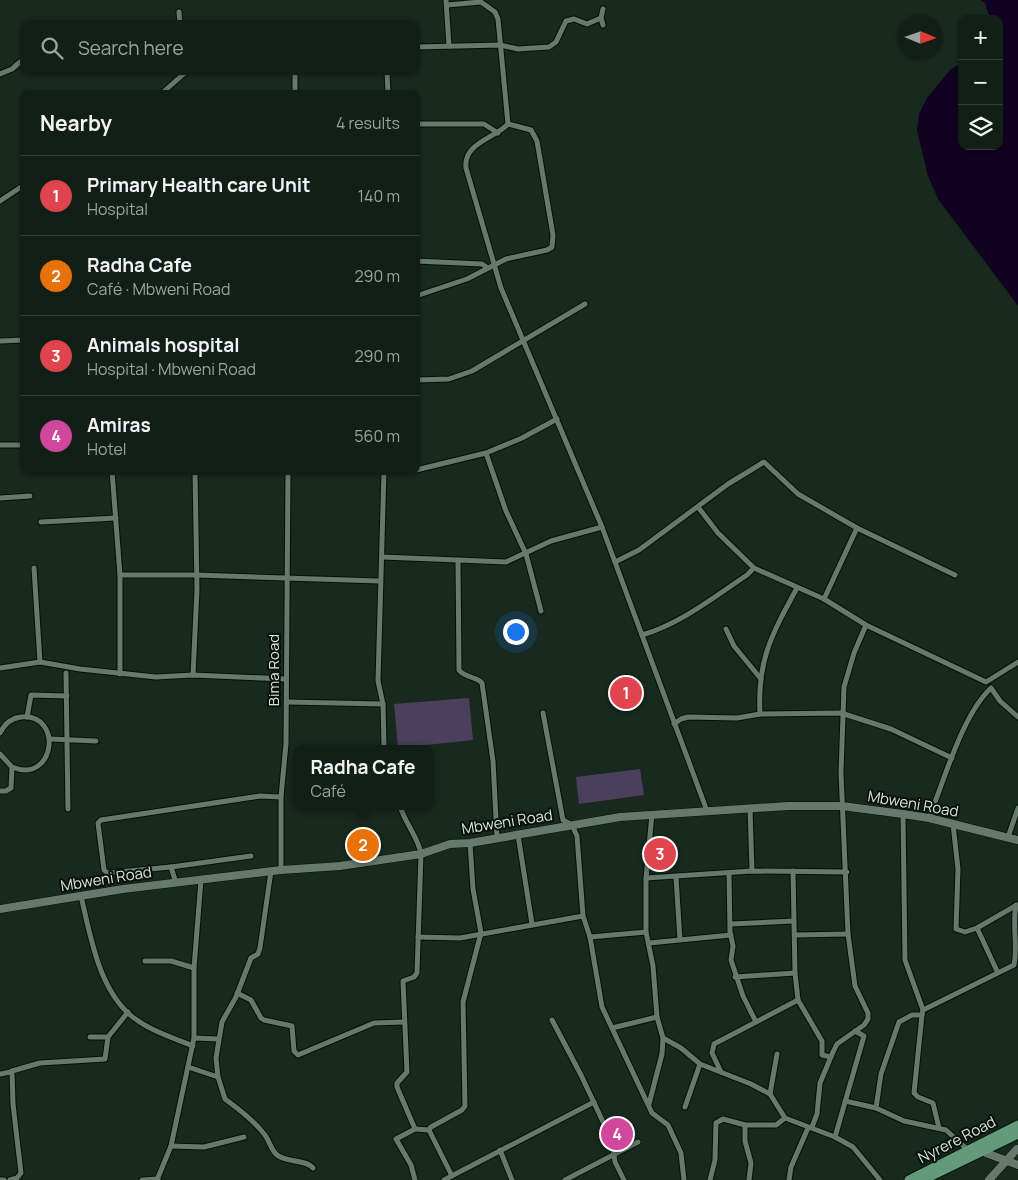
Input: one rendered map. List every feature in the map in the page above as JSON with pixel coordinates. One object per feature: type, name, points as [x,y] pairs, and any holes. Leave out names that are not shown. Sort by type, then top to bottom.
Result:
[{"type":"main road","name":"Nyrere Road","points":[[909,1180],[968,1150],[1012,1134],[1018,1125]]},
{"type":"main road","name":"Nyrere Road","points":[[924,1180],[980,1147]]},
{"type":"street","points":[[449,46],[447,2],[481,2],[488,5],[498,19],[508,124]]},
{"type":"street","points":[[603,8],[601,18],[603,25]]},
{"type":"street","points":[[179,12],[180,20]]},
{"type":"street","points":[[420,47],[500,45],[518,49],[549,47],[556,42],[566,21],[574,19],[587,24],[601,18]]},
{"type":"street","points":[[0,74],[12,69],[20,62]]},
{"type":"street","points":[[166,90],[182,75]]},
{"type":"street","points":[[294,75],[295,90]]},
{"type":"street","points":[[387,75],[388,90]]},
{"type":"street","points":[[420,124],[484,124],[498,133]]},
{"type":"street","points":[[508,124],[467,154],[466,163],[490,266],[602,526],[707,811]]},
{"type":"street","points":[[420,295],[435,292],[468,279],[506,259],[547,250],[554,242],[535,137],[531,130],[508,124]]},
{"type":"street","points":[[0,202],[20,188]]},
{"type":"street","points":[[420,261],[490,266]]},
{"type":"street","points":[[420,380],[454,377],[472,371],[523,343],[548,325],[585,304]]},
{"type":"street","points":[[0,341],[20,340]]},
{"type":"street","points":[[420,469],[486,453],[522,438],[557,419]]},
{"type":"street","points":[[0,445],[20,445]]},
{"type":"street","points":[[486,453],[506,511],[526,554],[541,611]]},
{"type":"street","points":[[615,562],[638,550],[728,484],[764,462],[798,494],[857,528],[955,575]]},
{"type":"street","points":[[112,475],[120,576],[120,674]]},
{"type":"street","points":[[194,675],[195,475]]},
{"type":"street","name":"Bima Road","points":[[281,870],[281,796],[286,744],[287,702],[288,475]]},
{"type":"street","points":[[384,475],[378,681],[383,704],[384,745]]},
{"type":"street","points":[[0,498],[30,496]]},
{"type":"street","points":[[698,507],[718,533],[754,568],[824,600],[866,625],[986,682],[1000,701],[1018,717]]},
{"type":"street","points":[[41,522],[116,518]]},
{"type":"street","points":[[382,557],[499,562],[526,554],[551,541],[602,526]]},
{"type":"street","points":[[824,600],[857,528]]},
{"type":"street","points":[[458,560],[458,670],[463,675],[479,680],[482,683],[493,761],[497,838]]},
{"type":"street","points":[[34,568],[40,662]]},
{"type":"street","points":[[642,635],[656,631],[682,617],[747,575],[754,568]]},
{"type":"street","points":[[120,576],[196,575],[380,581]]},
{"type":"street","points":[[760,714],[760,679],[771,637],[797,588]]},
{"type":"street","points":[[789,1180],[791,1167],[808,1128],[812,1126],[817,1114],[820,1082],[837,1044],[868,1019],[868,1013],[855,986],[848,934],[847,872],[842,806],[841,713],[844,687],[854,653],[866,625]]},
{"type":"street","points":[[726,629],[734,646],[760,679]]},
{"type":"street","points":[[0,668],[40,662],[120,674],[156,677],[194,675],[286,680]]},
{"type":"street","points":[[986,682],[1018,662]]},
{"type":"street","points":[[66,673],[68,809]]},
{"type":"street","points":[[929,818],[952,758],[976,705],[991,688]]},
{"type":"street","points":[[27,717],[32,695],[67,696]]},
{"type":"street","points":[[287,702],[383,704]]},
{"type":"street","points":[[542,713],[563,820],[572,825],[577,836],[583,916],[590,937],[602,1007],[652,1113],[668,1124],[681,1153],[684,1180]]},
{"type":"street","points":[[674,724],[688,717],[737,718],[760,714],[841,713],[891,729],[952,758]]},
{"type":"street","points":[[0,754],[12,767],[26,770],[39,765],[48,754],[50,739],[44,726],[27,717],[13,720],[1,730]]},
{"type":"street","points":[[50,739],[96,741]]},
{"type":"street","points":[[0,791],[6,791],[11,788],[12,767]]},
{"type":"street","points":[[251,856],[107,874],[104,870],[98,823],[101,820],[132,814],[260,796],[281,796]]},
{"type":"street","name":"Mbweni Road","points":[[0,909],[176,883],[271,871],[340,866],[421,854],[450,844],[470,844],[572,825],[652,814],[750,808],[842,806],[929,818],[1018,840]]},
{"type":"street","points":[[750,808],[752,872]]},
{"type":"street","points":[[1008,837],[1018,808]]},
{"type":"street","points":[[402,810],[410,831],[420,846],[421,854],[416,973],[414,977],[403,981],[407,1072],[397,1083],[414,1129]]},
{"type":"street","points":[[649,1104],[662,1054],[663,1038],[657,1017],[649,943],[646,932],[646,878],[652,814]]},
{"type":"street","points":[[902,814],[905,960],[923,1012],[914,1093],[918,1097],[933,1103],[939,1128]]},
{"type":"street","points":[[953,824],[958,869],[956,929],[965,932],[977,928],[1017,905]]},
{"type":"street","points":[[518,835],[532,924]]},
{"type":"street","points":[[430,1130],[431,1127],[462,1110],[465,1106],[463,1002],[481,933],[473,889],[470,844]]},
{"type":"street","points":[[171,867],[176,883]]},
{"type":"street","points":[[271,871],[260,948],[258,954],[251,958],[237,993],[222,1022],[216,1058],[218,1077],[225,1099],[242,1110],[267,1137],[272,1150],[279,1156],[308,1164],[313,1168]]},
{"type":"street","points":[[646,878],[752,872],[847,872]]},
{"type":"street","points":[[793,872],[795,973],[798,1000],[822,1041],[822,1055],[831,1058]]},
{"type":"street","points":[[729,873],[733,946],[731,960],[735,977],[756,1022]]},
{"type":"street","points":[[676,877],[680,940]]},
{"type":"street","points":[[142,1180],[158,1180],[172,1146],[193,1046],[194,968],[201,880]]},
{"type":"street","points":[[81,896],[102,975],[128,1012],[154,1029],[193,1046]]},
{"type":"street","points":[[876,1108],[881,1074],[899,1022],[923,1012],[997,972],[1012,966],[1015,962],[1017,905]]},
{"type":"street","points":[[418,937],[460,938],[583,916]]},
{"type":"street","points":[[731,924],[794,921]]},
{"type":"street","points":[[977,928],[997,972]]},
{"type":"street","points":[[590,937],[646,932]]},
{"type":"street","points":[[795,935],[848,934]]},
{"type":"street","points":[[649,943],[731,935]]},
{"type":"street","points":[[145,961],[171,961],[194,968]]},
{"type":"street","points":[[735,977],[795,973]]},
{"type":"street","points":[[237,993],[251,1000],[261,1018],[292,1026],[294,1051],[298,1055],[374,1023],[404,1022]]},
{"type":"street","points":[[721,1072],[712,1053],[714,1044],[798,1000]]},
{"type":"street","points":[[0,1074],[40,1063],[104,1059],[108,1036],[128,1012]]},
{"type":"street","points":[[612,1028],[657,1017]]},
{"type":"street","points":[[552,1020],[612,1141],[615,1162],[624,1180]]},
{"type":"street","points":[[835,1137],[864,1036],[855,1031]]},
{"type":"street","points":[[90,1037],[108,1036]]},
{"type":"street","points":[[194,1038],[218,1039]]},
{"type":"street","points":[[663,1038],[681,1048],[700,1064],[770,1094],[784,1118],[835,1137],[853,1146],[880,1180]]},
{"type":"street","points":[[770,1094],[777,1054]]},
{"type":"street","points":[[685,1107],[700,1064]]},
{"type":"street","points":[[188,1067],[218,1077]]},
{"type":"street","points":[[10,1180],[17,1178],[21,1173],[17,1150],[11,1072]]},
{"type":"street","points":[[444,1180],[500,1150],[548,1128],[594,1102]]},
{"type":"street","points":[[845,1102],[876,1108],[904,1120],[946,1130],[968,1150]]},
{"type":"street","points":[[710,1180],[715,1160],[716,1123],[723,1120],[744,1125],[776,1125],[784,1118]]},
{"type":"street","points":[[744,1125],[745,1141],[751,1163],[749,1180]]},
{"type":"street","points":[[415,1180],[410,1165],[396,1139],[414,1129],[430,1130]]},
{"type":"street","points":[[430,1130],[452,1176]]},
{"type":"street","points":[[989,1180],[1017,1150],[1012,1134]]},
{"type":"street","points":[[172,1146],[210,1146],[244,1137]]},
{"type":"street","points":[[565,1180],[638,1142]]},
{"type":"street","points":[[980,1147],[1018,1165]]},
{"type":"street","points":[[500,1150],[512,1180]]},
{"type":"shaded area","points":[[980,0],[1018,0],[1018,306],[938,199],[928,176],[917,130],[919,114],[927,98],[950,70],[958,65],[958,150],[1003,150],[1003,15],[989,15],[985,3]]},
{"type":"shaded area","points":[[469,698],[473,740],[426,745],[398,745],[394,704]]},
{"type":"shaded area","points":[[640,769],[644,795],[579,804],[576,777]]},
{"type":"place","name":"Primary Health care Unit","points":[[626,693]]},
{"type":"place","name":"Radha Cafe","points":[[363,845]]},
{"type":"place","name":"Animals hospital","points":[[660,854]]},
{"type":"place","name":"Amiras","points":[[617,1134]]}]
